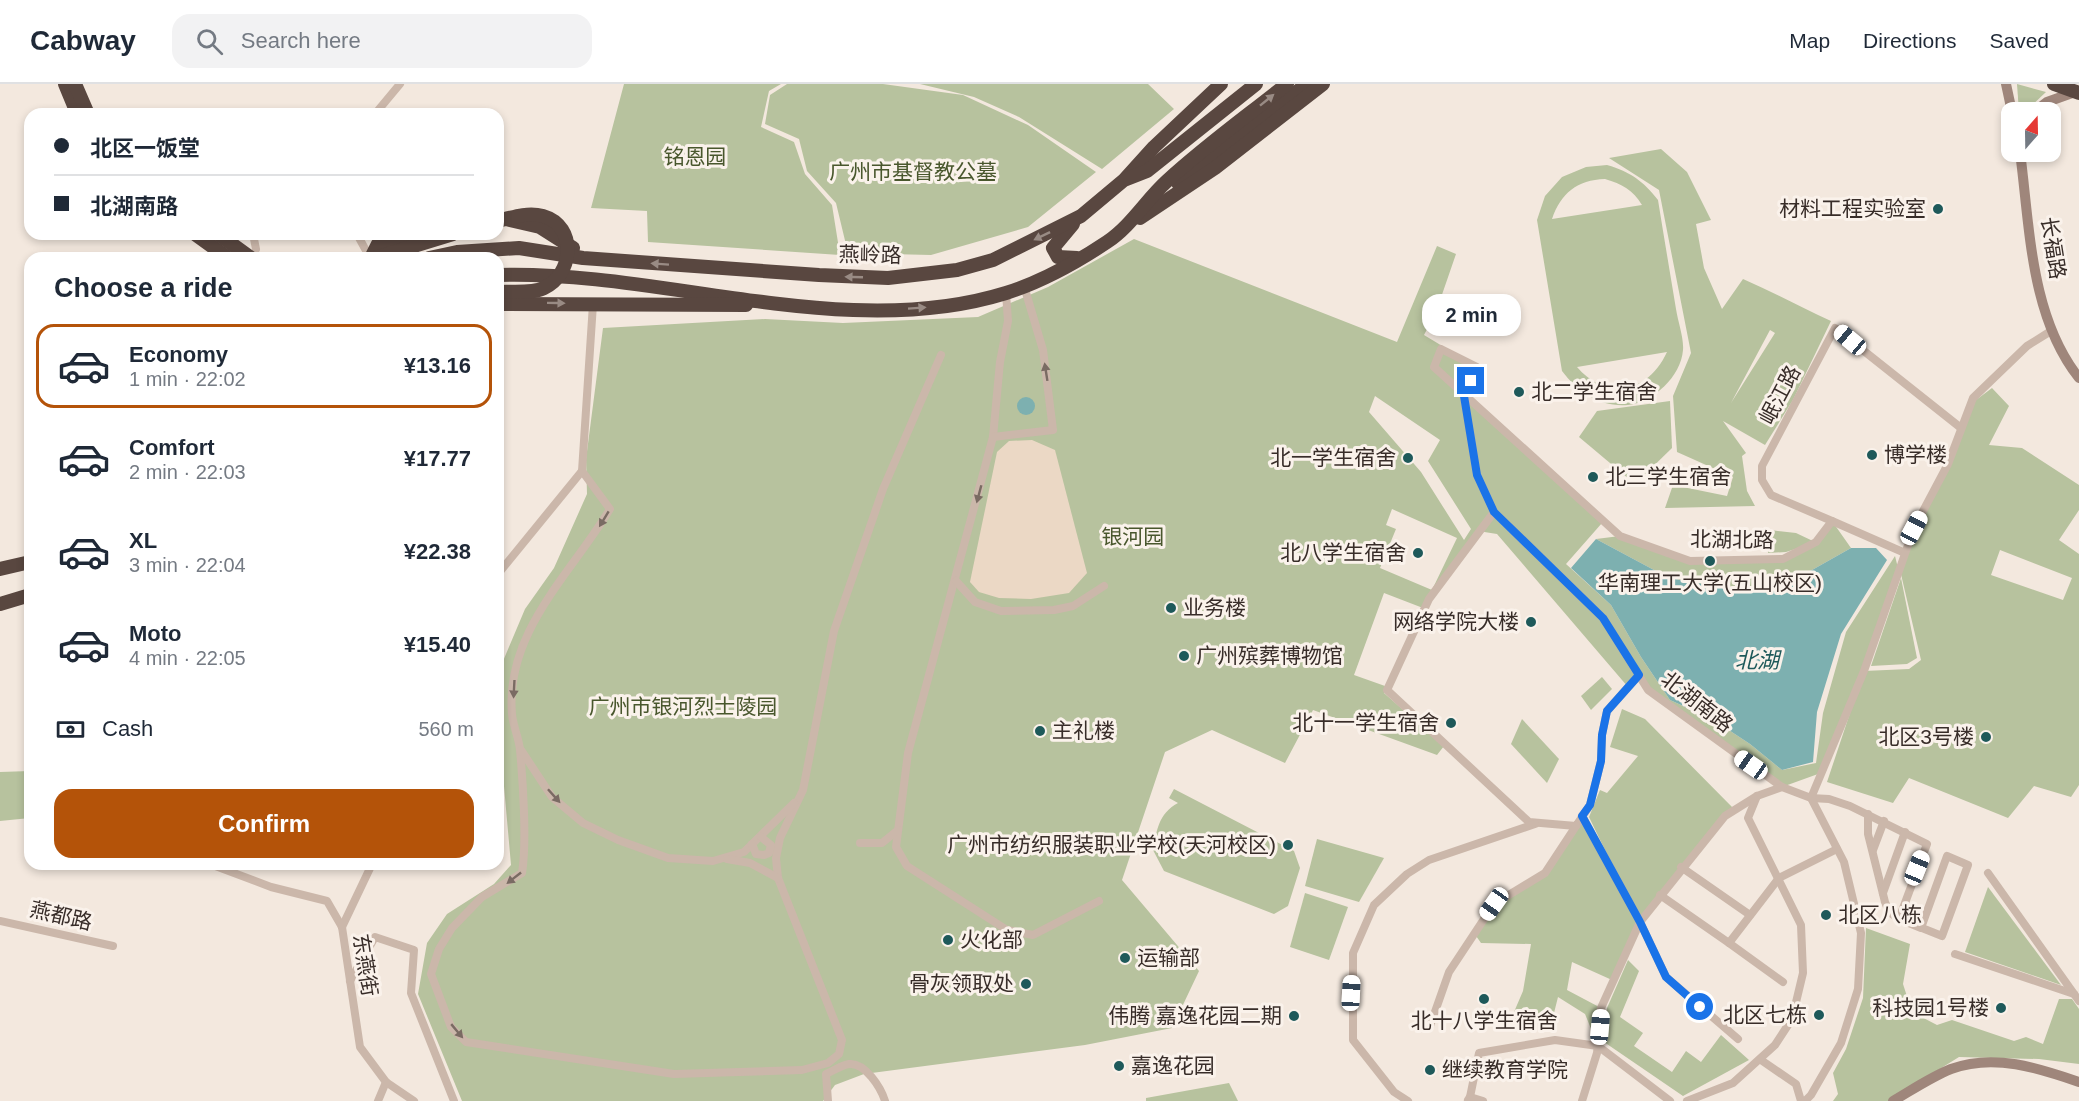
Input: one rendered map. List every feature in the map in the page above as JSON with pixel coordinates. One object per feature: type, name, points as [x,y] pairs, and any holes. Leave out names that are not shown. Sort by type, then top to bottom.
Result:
[{"type":"highway","points":[[65,84],[75,108]]},
{"type":"highway","points":[[75,84],[85,108]]},
{"type":"highway","points":[[1125,180],[1154,147],[1221,84]]},
{"type":"highway","points":[[1125,180],[1242,84]]},
{"type":"highway","name":"燕岭路","points":[[457,252],[519,248],[583,258],[819,275],[911,277],[957,270],[993,260],[1081,216],[1125,180],[1147,171],[1256,84]]},
{"type":"highway","points":[[504,304],[913,309],[969,302],[1006,293],[1080,258],[1108,241],[1290,89],[1307,84]]},
{"type":"highway","points":[[1130,223],[1215,168],[1323,84]]},
{"type":"highway","points":[[2054,84],[2077,92]]},
{"type":"highway","points":[[504,219],[525,215],[547,217],[563,232],[569,251],[562,271],[548,286],[532,291],[504,292]]},
{"type":"highway","points":[[1080,258],[1058,257],[1053,248],[1081,216]]},
{"type":"highway","points":[[504,221],[540,227],[554,234],[583,258]]},
{"type":"highway","points":[[203,240],[220,252]]},
{"type":"highway","points":[[229,240],[250,252]]},
{"type":"highway","points":[[375,252],[378,244],[390,240]]},
{"type":"highway","points":[[389,252],[432,240]]},
{"type":"highway","points":[[504,275],[633,283],[796,306]]},
{"type":"highway","points":[[0,569],[24,563]]},
{"type":"highway","points":[[0,604],[24,597]]},
{"type":"street","points":[[380,108],[400,84]]},
{"type":"street","points":[[2006,84],[2010,102]]},
{"type":"street","points":[[2047,102],[2077,92]]},
{"type":"street","name":"长福路","points":[[2021,162],[2038,278],[2051,331],[2079,378]]},
{"type":"street","points":[[993,437],[1053,430],[1043,350],[1024,286]]},
{"type":"street","points":[[1006,293],[1008,321],[1000,362],[993,437],[908,753],[896,847],[907,866],[1006,930],[1034,935],[1099,901]]},
{"type":"street","points":[[504,567],[582,471],[593,304]]},
{"type":"street","name":"岷江路","points":[[1832,521],[1771,495],[1762,480],[1762,466],[1835,328],[1961,428]]},
{"type":"street","points":[[1803,1101],[1841,1043],[1858,989],[1861,933],[1844,862],[1811,798],[1864,671],[1914,528],[1948,464],[1973,398],[2027,346],[2051,331]]},
{"type":"street","points":[[1441,349],[1478,367],[1464,396],[1434,367],[1441,349]]},
{"type":"street","points":[[768,853],[800,797],[834,631],[883,489],[941,355]]},
{"type":"street","name":"北湖南路","points":[[1464,396],[1477,475],[1494,512],[1603,618],[1648,690],[1782,787],[1811,798],[1828,799],[1868,814],[1927,844],[1899,920]]},
{"type":"street","name":"北湖北路","points":[[1464,396],[1620,536],[1690,561],[1784,559],[1816,542],[1832,521]]},
{"type":"street","points":[[582,471],[610,509],[534,620],[519,654],[514,675],[512,714],[520,748],[522,873],[514,880],[482,897],[452,928],[439,949],[430,975],[451,1027],[466,1042],[674,1074],[802,1070],[828,1063],[839,1054],[842,1040],[778,878],[775,844]]},
{"type":"street","points":[[1494,512],[1429,599],[1387,690],[1529,822],[1576,825]]},
{"type":"street","points":[[1832,521],[1905,554]]},
{"type":"street","points":[[956,581],[975,602],[1001,611],[1054,610],[1073,606],[1104,586]]},
{"type":"street","points":[[1430,1026],[1449,972],[1494,904],[1545,873],[1590,805],[1601,761],[1602,735],[1607,711],[1639,675]]},
{"type":"street","points":[[520,748],[552,796],[583,823],[618,840],[668,858],[713,861],[744,852],[800,797]]},
{"type":"street","points":[[1582,1101],[1598,1046],[1601,1008],[1640,922],[1681,867],[1725,816],[1756,796],[1782,787]]},
{"type":"street","points":[[1688,1101],[1733,1083],[1761,1060],[1792,1019],[1803,973],[1801,925],[1748,818],[1756,796]]},
{"type":"street","points":[[1868,814],[1868,834],[1883,894],[1889,912],[1899,920],[1942,936],[1968,865],[1947,856],[1921,928]]},
{"type":"street","points":[[1582,816],[1640,922],[1666,977],[1738,1039]]},
{"type":"street","points":[[1872,852],[1884,821]]},
{"type":"street","points":[[1408,1101],[1394,1092],[1353,1040],[1353,952],[1374,905],[1407,874],[1429,860],[1539,823]]},
{"type":"street","points":[[860,843],[882,843],[898,830]]},
{"type":"street","points":[[1883,894],[1905,832]]},
{"type":"street","points":[[761,837],[775,844]]},
{"type":"street","points":[[752,844],[756,854],[773,852],[776,858]]},
{"type":"street","points":[[1729,943],[1779,878],[1837,849]]},
{"type":"street","points":[[720,859],[750,863],[778,878]]},
{"type":"street","points":[[1681,867],[1750,915]]},
{"type":"street","name":"东燕街","points":[[226,870],[271,887],[327,901],[342,927],[360,1047],[386,1082],[414,1101]]},
{"type":"street","points":[[342,927],[369,870]]},
{"type":"street","points":[[1988,873],[2077,997]]},
{"type":"street","points":[[1660,895],[1783,982]]},
{"type":"street","name":"燕都路","points":[[0,921],[113,946]]},
{"type":"street","points":[[350,981],[375,937],[414,950],[411,993],[454,1101]]},
{"type":"street","points":[[1954,954],[2077,997]]},
{"type":"street","points":[[1483,1101],[1469,1099],[1479,1053],[1555,1040],[1598,1046],[1670,1101]]},
{"type":"street","points":[[1761,1060],[1796,1084],[1803,1101]]},
{"type":"street","points":[[828,1101],[826,1074],[849,1064],[859,1065],[881,1089],[885,1101]]},
{"type":"street","points":[[1893,1101],[1938,1075],[1966,1065],[2023,1065],[2079,1082]]},
{"type":"street","points":[[378,1101],[386,1082]]},
{"type":"green space","name":"铭恩园","points":[[624,84],[781,84],[769,91],[761,127],[794,142],[805,174],[832,205],[840,255],[648,242],[647,211],[591,208]]},
{"type":"green space","name":"广州市基督教公墓","points":[[787,84],[883,84],[963,95],[1028,125],[1096,172],[1028,227],[931,255],[848,253],[836,203],[807,171],[799,139],[765,124],[770,95]]},
{"type":"green space","points":[[920,84],[1148,84],[1174,109],[1102,169],[1019,117],[974,97]]},
{"type":"green space","points":[[2017,84],[2046,92],[2036,102],[2018,102]]},
{"type":"green space","points":[[1661,149],[1687,172],[1711,220],[1696,224],[1704,268],[1722,309],[1743,279],[1831,321],[1793,400],[1765,445],[1723,421],[1746,453],[1742,456],[1747,491],[1755,506],[1665,508],[1673,485],[1727,496],[1733,477],[1677,452],[1673,396],[1691,353],[1659,190],[1609,158]],"holes":[[[1770,330],[1775,333],[1731,403]]]},
{"type":"green space","points":[[1607,165],[1630,174],[1642,182],[1658,200],[1682,335],[1681,360],[1671,378],[1647,399],[1628,405],[1608,404],[1590,397],[1575,386],[1562,371],[1537,220],[1545,196],[1562,177],[1586,167]],"holes":[[[1605,179],[1626,188],[1642,205],[1552,219],[1560,202],[1571,190],[1586,182]],[[1667,352],[1649,377],[1626,388],[1601,385],[1577,367]]]},
{"type":"green space","points":[[1134,239],[1397,342],[1437,246],[1456,254],[1436,312],[1424,335],[1477,367],[1465,396],[1602,523],[1566,564],[1611,605],[1641,657],[1670,700],[1712,719],[1750,744],[1782,770],[1816,763],[1823,713],[1846,632],[1895,556],[1900,576],[1818,774],[1782,787],[1648,690],[1639,676],[1628,687],[1497,534],[1478,531],[1423,608],[1384,593],[1354,675],[1385,686],[1384,693],[1444,746],[1437,755],[1313,710],[1285,763],[1212,730],[1165,752],[1122,880],[1199,971],[1172,1028],[1085,1045],[864,1074],[835,1085],[823,1101],[462,1101],[418,994],[427,943],[447,914],[494,884],[511,865],[504,786],[504,659],[525,609],[554,568],[587,494],[586,459],[603,328],[765,319],[843,323],[978,317],[1048,287]],"holes":[[[1375,396],[1440,440],[1428,461],[1471,529],[1464,540],[1421,472],[1369,412]],[[1392,509],[1457,538],[1432,590],[1380,568],[1396,529],[1386,525]]]},
{"type":"green space","points":[[1992,388],[2009,406],[1989,445],[2022,448],[2079,485],[2079,510],[2059,540],[2079,554],[2079,785],[2071,797],[2034,786],[2008,818],[1909,778],[1893,803],[1827,782],[1864,671],[1909,669],[1921,660],[1900,570],[1972,403]],"holes":[[[2000,550],[2072,578],[2063,600],[1991,575]]]},
{"type":"green space","points":[[1670,401],[1672,448],[1635,484],[1579,437],[1597,411]]},
{"type":"green space","points":[[1832,521],[1851,548],[1789,583],[1730,589],[1669,578],[1596,539],[1620,536],[1690,561],[1783,559],[1811,544],[1786,552],[1768,553],[1770,530],[1796,533],[1815,542]]},
{"type":"green space","points":[[1901,578],[1917,658],[1907,664],[1871,666]]},
{"type":"green space","points":[[1602,677],[1612,689],[1591,710],[1581,696]]},
{"type":"green space","points":[[1622,709],[1645,719],[1733,808],[1640,922],[1612,980],[1572,962],[1567,990],[1601,1008],[1598,1046],[1585,1014],[1558,997],[1552,1021],[1508,1026],[1523,991],[1531,944],[1481,943],[1474,933],[1494,904],[1545,873],[1582,816],[1632,906],[1589,817],[1600,790],[1607,793],[1638,756],[1610,747]]},
{"type":"green space","points":[[1522,719],[1559,759],[1547,783],[1511,744]]},
{"type":"green space","points":[[24,771],[24,819],[0,821],[0,772]]},
{"type":"green space","points":[[1174,789],[1294,851],[1300,868],[1288,906],[1274,914],[1164,871],[1153,850],[1162,817],[1178,803],[1169,798]]},
{"type":"green space","points":[[1317,839],[1384,858],[1359,902],[1305,886]]},
{"type":"green space","points":[[1988,887],[2061,985],[1965,952]]},
{"type":"green space","points":[[1305,893],[1348,907],[1329,960],[1290,947]]},
{"type":"green space","points":[[1866,928],[1910,944],[1903,984],[1912,1012],[1937,1025],[1952,1020],[2014,1041],[2026,1037],[2043,1044],[2059,999],[2072,999],[2079,1009],[2079,1064],[2039,1059],[1959,1057],[1888,1101],[1833,1101],[1838,1094],[1833,1073],[1846,1049],[1863,998]]},
{"type":"green space","points":[[1628,960],[1639,971],[1620,1017],[1643,1033],[1634,1046],[1672,1072],[1686,1051],[1701,1062],[1721,1035],[1749,1060],[1683,1096],[1604,1042],[1607,1008]]},
{"type":"green space","points":[[1229,1083],[1238,1101],[1146,1101],[1146,1098]]},
{"type":"shaded area","points":[[1032,440],[1055,450],[1087,573],[1069,593],[1031,599],[999,598],[979,592],[970,582],[997,452],[1009,441]]},
{"type":"water","points":[[1026,397],[1032,400],[1035,406],[1032,412],[1026,415],[1020,412],[1017,406],[1020,400]]},
{"type":"water","name":"北湖","points":[[1596,539],[1669,578],[1730,589],[1789,583],[1851,548],[1876,548],[1887,560],[1841,634],[1817,712],[1813,762],[1782,770],[1750,744],[1712,719],[1670,700],[1641,657],[1611,605],[1571,568]]},
{"type":"place","name":"材料工程实验室","points":[[1938,209]]},
{"type":"place","name":"北二学生宿舍","points":[[1519,392]]},
{"type":"place","name":"博学楼","points":[[1872,455]]},
{"type":"place","name":"北一学生宿舍","points":[[1408,458]]},
{"type":"place","name":"北三学生宿舍","points":[[1593,477]]},
{"type":"place","name":"北八学生宿舍","points":[[1418,553]]},
{"type":"place","name":"华南理工大学(五山校区)","points":[[1710,561]]},
{"type":"place","name":"业务楼","points":[[1171,608]]},
{"type":"place","name":"网络学院大楼","points":[[1531,622]]},
{"type":"place","name":"广州殡葬博物馆","points":[[1184,656]]},
{"type":"place","name":"北十一学生宿舍","points":[[1451,723]]},
{"type":"place","name":"主礼楼","points":[[1040,731]]},
{"type":"place","name":"北区3号楼","points":[[1986,737]]},
{"type":"place","name":"广州市纺织服装职业学校(天河校区)","points":[[1288,845]]},
{"type":"place","name":"北区八栋","points":[[1826,915]]},
{"type":"place","name":"火化部","points":[[948,940]]},
{"type":"place","name":"运输部","points":[[1125,958]]},
{"type":"place","name":"骨灰领取处","points":[[1026,984]]},
{"type":"place","name":"北十八学生宿舍","points":[[1484,999]]},
{"type":"place","name":"科技园1号楼","points":[[2001,1008]]},
{"type":"place","name":"北区七栋","points":[[1819,1015]]},
{"type":"place","name":"伟腾 嘉逸花园二期","points":[[1294,1016]]},
{"type":"place","name":"嘉逸花园","points":[[1119,1066]]},
{"type":"place","name":"继续教育学院","points":[[1430,1070]]},
{"type":"route","points":[[1471,381],[1464,396],[1477,475],[1494,512],[1603,618],[1639,675],[1607,711],[1602,735],[1601,761],[1590,805],[1582,816],[1640,922],[1666,977],[1700,1007]]},
{"type":"park label","name":"银河园","points":[[1133,537]]},
{"type":"park label","name":"广州市银河烈士陵园","points":[[683,707]]}]
